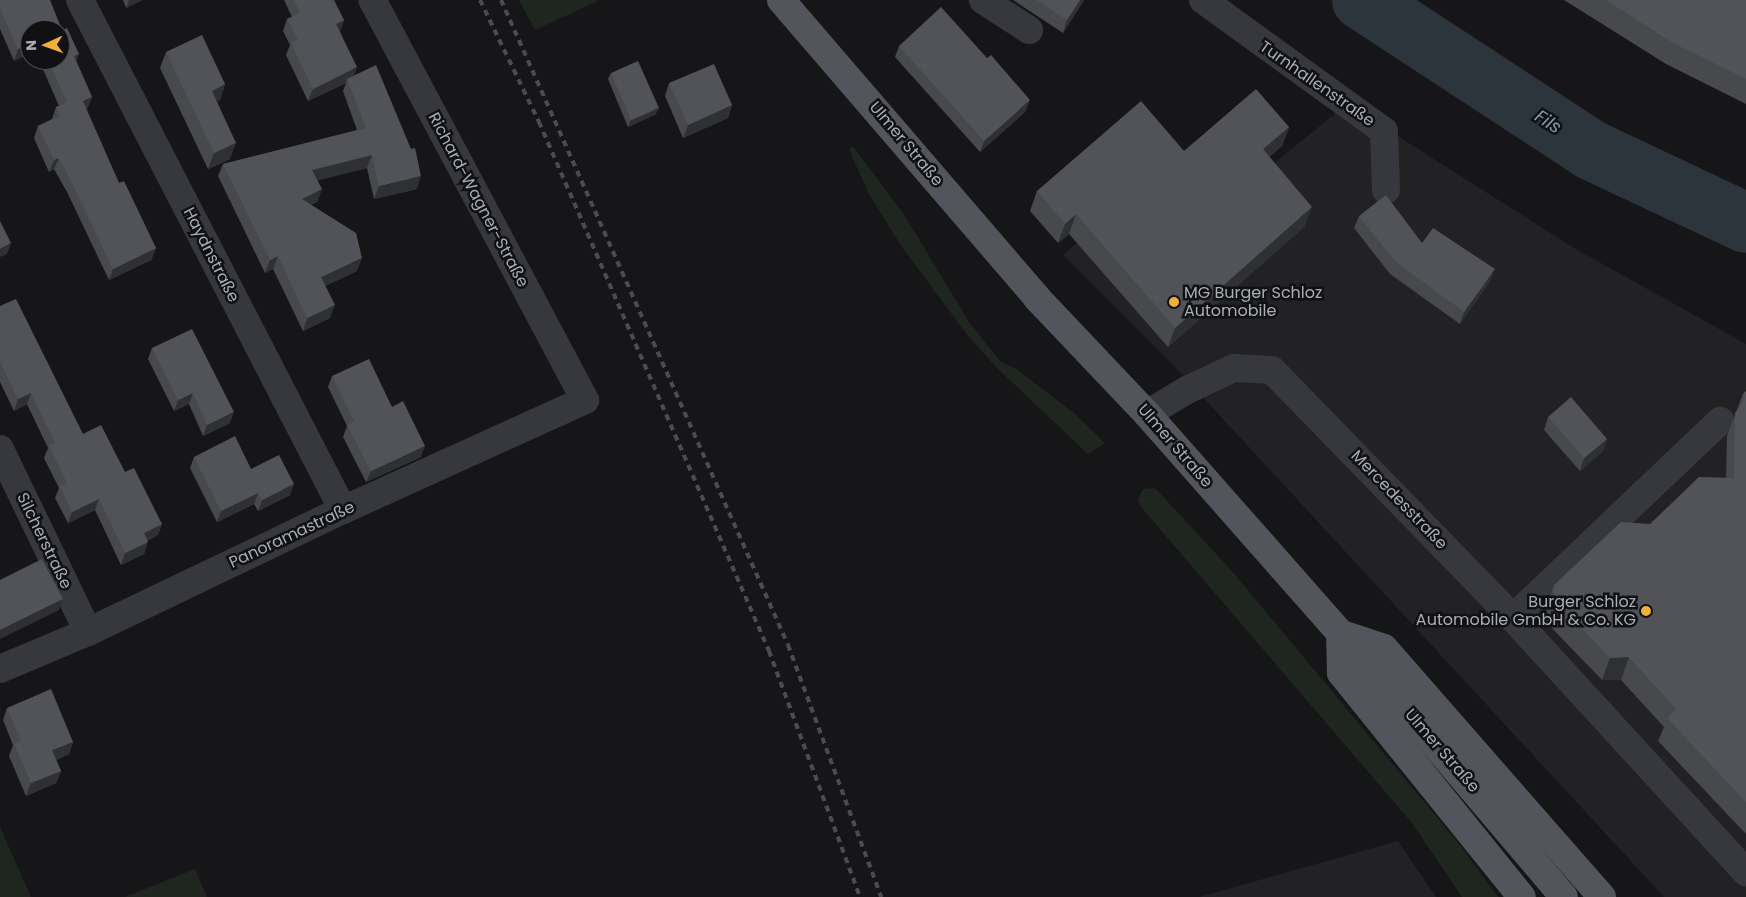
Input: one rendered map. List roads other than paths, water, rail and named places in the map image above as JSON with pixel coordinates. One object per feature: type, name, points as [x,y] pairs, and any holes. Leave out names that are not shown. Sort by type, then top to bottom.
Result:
[{"type":"main road","name":"Ulmer Straße","points":[[781,0],[1037,298],[1148,414],[1340,633],[1564,897]]},
{"type":"main road","points":[[1522,897],[1341,673],[1340,633],[1384,648],[1602,897]]},
{"type":"street","name":"Haydnstraße","points":[[80,0],[343,510]]},
{"type":"street","name":"Richard-Wagner-Straße","points":[[372,0],[585,400]]},
{"type":"street","points":[[983,0],[1029,30]]},
{"type":"street","name":"Turnhallenstraße","points":[[1203,0],[1384,131],[1386,190]]},
{"type":"street","name":"Mercedesstraße","points":[[1148,414],[1188,390],[1234,368],[1272,370],[1513,618],[1746,872]]},
{"type":"street","name":"Panoramastraße","points":[[0,669],[88,632],[343,510],[585,400]]},
{"type":"street","points":[[1513,618],[1720,421]]},
{"type":"street","name":"Silcherstraße","points":[[0,449],[88,632]]},
{"type":"waterway","name":"Fils","points":[[1362,0],[1591,150],[1746,223]]},
{"type":"railway","points":[[480,0],[539,122],[769,651],[860,897]]},
{"type":"railway","points":[[501,0],[788,645],[881,897]]},
{"type":"place","name":"MG Burger Schloz Automobile","points":[[1174,302]]},
{"type":"place","name":"Burger Schloz Automobile GmbH & Co. KG","points":[[1646,611]]}]
